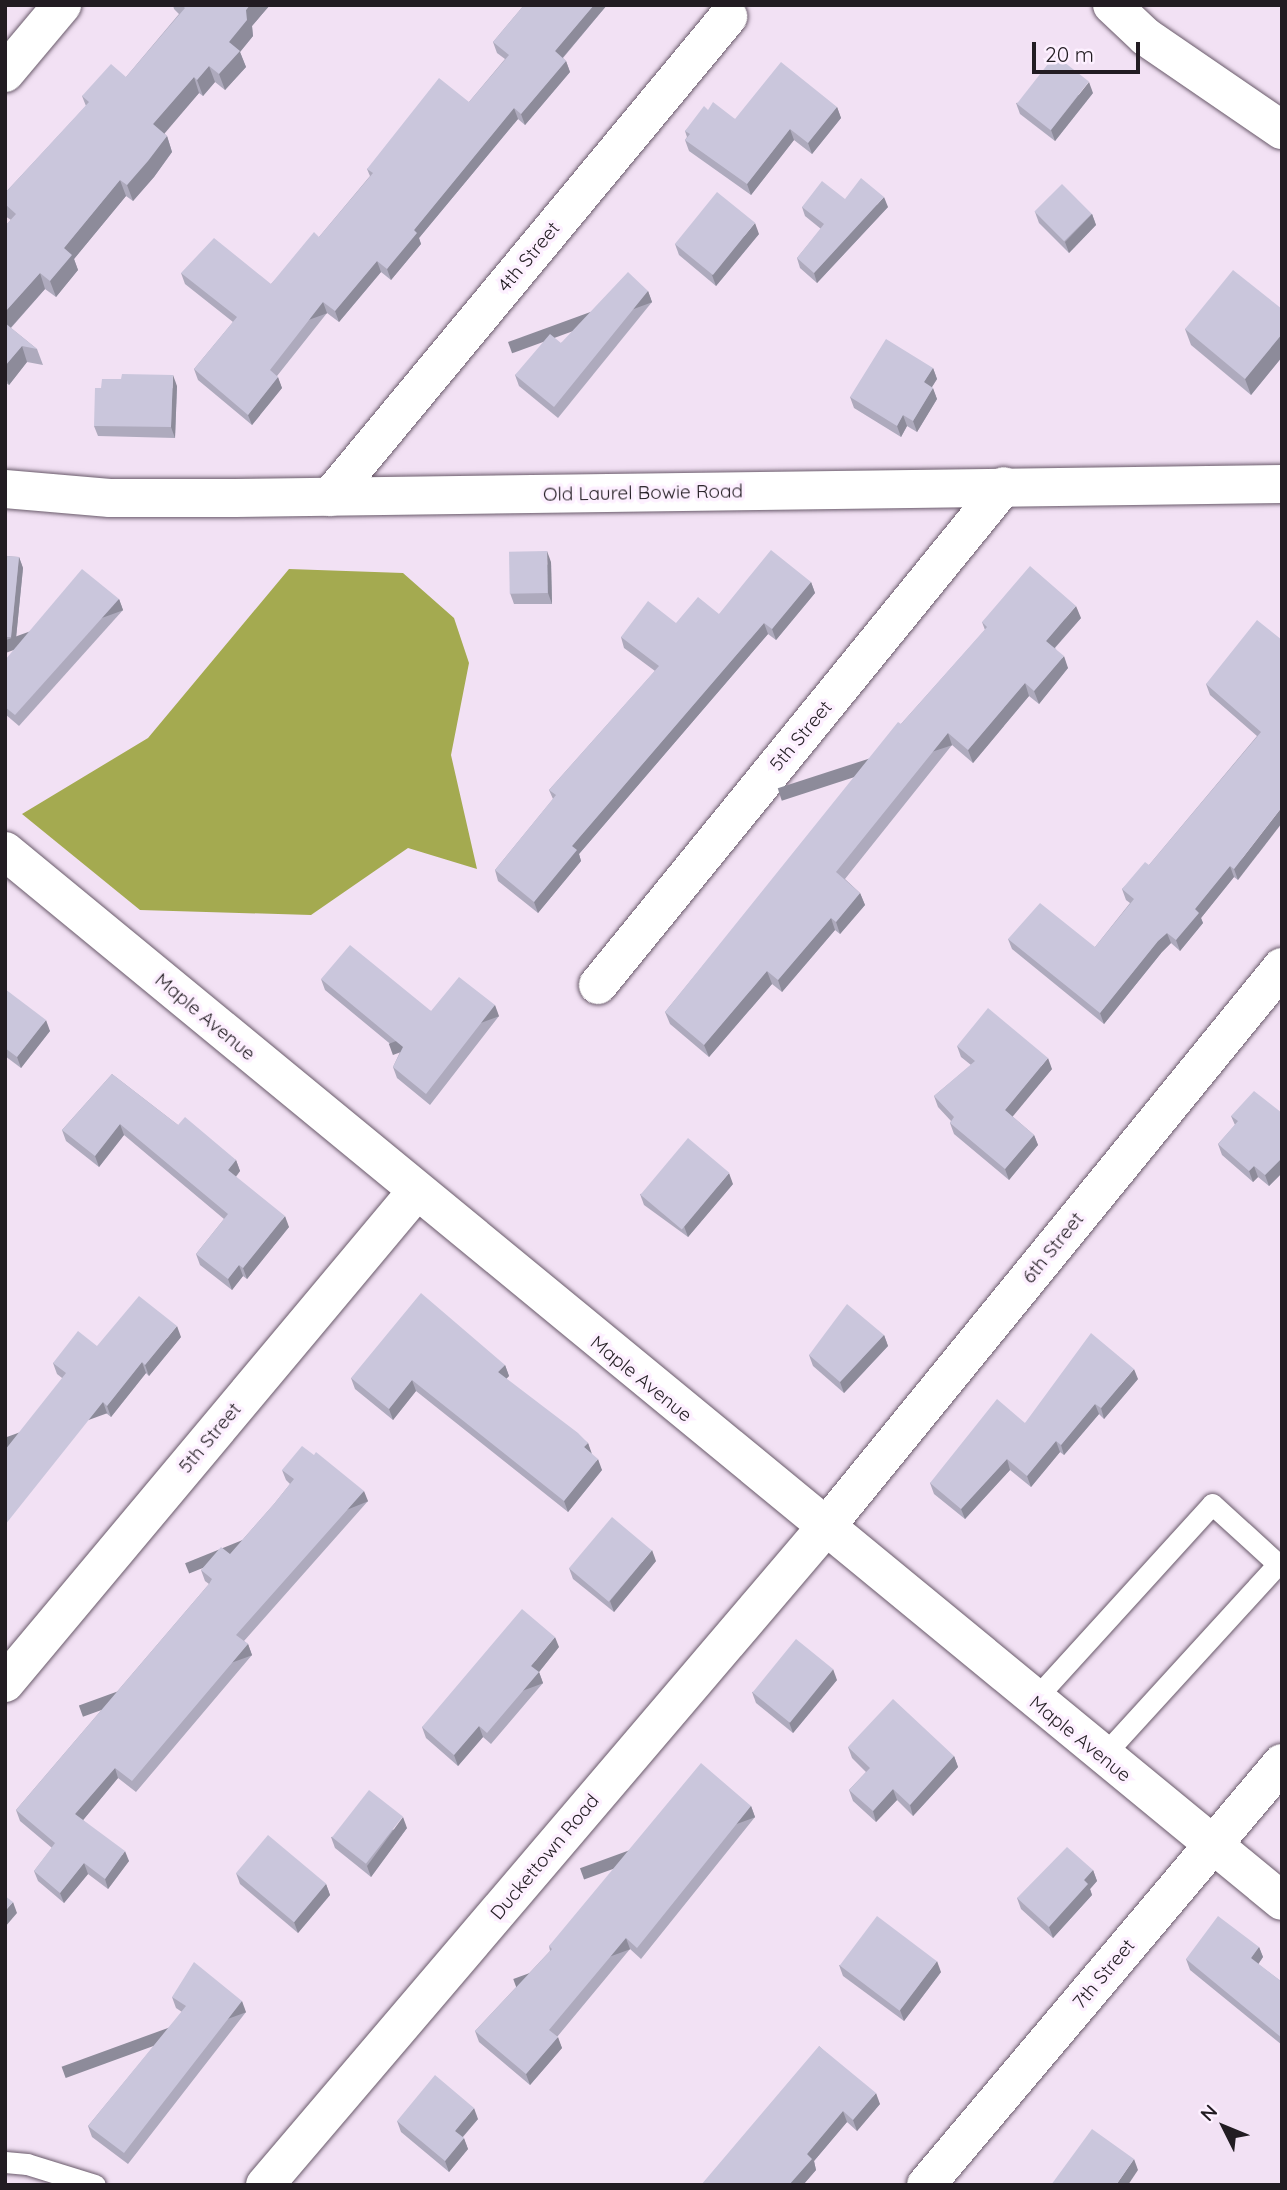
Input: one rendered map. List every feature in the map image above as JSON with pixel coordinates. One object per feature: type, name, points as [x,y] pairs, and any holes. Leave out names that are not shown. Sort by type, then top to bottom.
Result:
[{"type":"street","points":[[5,73],[62,5]]},
{"type":"street","points":[[1112,5],[1146,37],[1282,130]]},
{"type":"street","name":"4th Street","points":[[331,497],[728,17]]},
{"type":"street","name":"Old Laurel Bowie Road","points":[[5,489],[110,498],[1282,484]]},
{"type":"street","name":"5th Street","points":[[598,985],[1004,486]]},
{"type":"street","name":"Maple Avenue","points":[[5,851],[415,1193],[1033,1701],[1282,1901]]},
{"type":"street","name":"6th Street","points":[[824,1529],[1282,967]]},
{"type":"street","name":"5th Street","points":[[5,1683],[415,1193]]},
{"type":"street","name":"Duckettown Road","points":[[265,2185],[824,1529]]},
{"type":"street","name":"7th Street","points":[[926,2185],[1282,1763]]},
{"type":"lane","points":[[1033,1701],[1212,1504],[1278,1564],[1102,1757]]},
{"type":"lane","points":[[5,2162],[27,2164],[95,2185]]},
{"type":"green space","points":[[289,569],[403,573],[454,618],[469,663],[451,755],[477,869],[408,848],[311,915],[140,910],[22,814],[148,738]]},
{"type":"building","points":[[182,5],[250,5],[246,10],[247,20],[229,42],[240,51],[219,74],[209,66],[197,80],[194,77],[153,124],[167,136],[148,161],[127,185],[120,180],[64,248],[72,255],[50,281],[40,273],[5,312],[5,226],[16,214],[5,204],[5,193],[89,102],[82,96],[111,64],[126,77],[185,8]]},
{"type":"building","points":[[524,5],[594,5],[555,51],[566,61],[521,114],[514,108],[414,230],[417,233],[387,269],[377,261],[335,311],[323,302],[270,370],[278,377],[248,415],[194,369],[237,317],[181,273],[214,238],[271,284],[314,232],[319,237],[373,173],[367,169],[439,78],[469,102],[509,55],[493,42]]},
{"type":"building","points":[[1055,55],[1089,81],[1051,130],[1017,104]]},
{"type":"building","points":[[781,62],[837,107],[808,143],[790,129],[747,184],[685,140],[690,134],[685,131],[704,106],[708,110],[713,102],[735,119]]},
{"type":"building","points":[[861,178],[884,197],[814,273],[797,258],[824,224],[802,207],[822,181],[845,199]]},
{"type":"building","points":[[1062,184],[1092,214],[1064,241],[1034,212]]},
{"type":"building","points":[[717,192],[755,223],[713,275],[675,244]]},
{"type":"building","points":[[1233,270],[1282,309],[1282,334],[1245,379],[1185,329]]},
{"type":"building","points":[[628,272],[648,291],[554,407],[515,375],[550,334],[561,343]]},
{"type":"building","points":[[5,323],[37,349],[22,346],[5,366]]},
{"type":"building","points":[[886,339],[933,368],[924,382],[933,388],[913,421],[903,415],[897,426],[850,397]]},
{"type":"building","points":[[122,374],[173,375],[171,427],[94,426],[95,388],[101,388],[102,379],[121,379]]},
{"type":"building","points":[[771,550],[811,582],[772,629],[764,623],[572,846],[577,850],[534,902],[495,870],[556,795],[549,790],[659,666],[621,637],[648,601],[676,623],[698,597],[719,614]]},
{"type":"building","points":[[547,551],[548,593],[510,594],[509,552]]},
{"type":"building","points":[[5,556],[19,557],[11,637],[5,637]]},
{"type":"building","points":[[1030,566],[1076,606],[1046,641],[1064,656],[1034,691],[1025,683],[968,750],[948,733],[836,872],[860,893],[836,922],[831,918],[778,980],[767,971],[704,1045],[665,1012],[898,722],[901,724],[987,627],[982,622]]},
{"type":"building","points":[[82,569],[119,599],[15,715],[5,707],[5,660]]},
{"type":"building","points":[[1257,620],[1282,640],[1282,807],[1234,869],[1230,866],[1195,909],[1199,913],[1176,940],[1167,933],[1158,941],[1100,1013],[1008,939],[1040,903],[1095,947],[1134,899],[1122,889],[1145,862],[1149,865],[1261,732],[1206,684]]},
{"type":"building","points":[[350,945],[431,1011],[459,977],[495,1005],[426,1094],[393,1067],[403,1047],[321,979]]},
{"type":"building","points":[[5,989],[46,1020],[17,1057],[5,1048]]},
{"type":"building","points":[[988,1008],[1048,1058],[1005,1110],[1034,1135],[1005,1169],[950,1123],[954,1117],[934,1096],[975,1061],[957,1046]]},
{"type":"building","points":[[112,1074],[178,1125],[185,1117],[236,1160],[228,1170],[285,1216],[243,1268],[239,1265],[228,1279],[196,1254],[228,1214],[120,1124],[95,1156],[62,1130]]},
{"type":"building","points":[[1254,1091],[1282,1113],[1282,1158],[1265,1175],[1254,1166],[1249,1171],[1218,1144],[1238,1121],[1231,1116]]},
{"type":"building","points":[[688,1138],[729,1173],[682,1229],[640,1195]]},
{"type":"building","points":[[421,1293],[505,1365],[498,1372],[588,1443],[584,1447],[598,1459],[564,1501],[412,1380],[389,1409],[351,1378]]},
{"type":"building","points":[[139,1296],[177,1326],[145,1365],[142,1362],[107,1406],[103,1402],[5,1525],[5,1450],[66,1373],[53,1363],[78,1331],[97,1346]]},
{"type":"building","points":[[847,1304],[884,1335],[840,1382],[809,1355]]},
{"type":"building","points":[[1091,1333],[1134,1369],[1101,1408],[1095,1404],[1061,1445],[1056,1441],[1027,1476],[1007,1459],[961,1509],[930,1483],[997,1399],[1025,1423]]},
{"type":"building","points":[[302,1446],[314,1455],[316,1452],[364,1491],[236,1635],[248,1644],[132,1781],[115,1768],[75,1814],[125,1851],[105,1879],[84,1863],[60,1893],[34,1871],[55,1843],[16,1810],[209,1584],[212,1579],[201,1570],[221,1547],[230,1554],[294,1479],[282,1470]]},
{"type":"building","points":[[612,1517],[652,1550],[609,1602],[569,1568]]},
{"type":"building","points":[[522,1609],[555,1637],[531,1666],[539,1672],[487,1733],[479,1726],[454,1755],[422,1727]]},
{"type":"building","points":[[796,1639],[833,1669],[790,1723],[753,1693]]},
{"type":"building","points":[[893,1699],[954,1756],[910,1805],[893,1789],[873,1811],[849,1790],[870,1768],[848,1747]]},
{"type":"building","points":[[701,1763],[751,1806],[637,1948],[626,1938],[549,2030],[558,2037],[526,2074],[475,2031],[552,1949],[549,1946]]},
{"type":"building","points":[[369,1790],[403,1816],[366,1864],[332,1837]]},
{"type":"building","points":[[268,1835],[326,1884],[294,1922],[236,1873]]},
{"type":"building","points":[[1067,1847],[1093,1870],[1084,1880],[1088,1884],[1049,1927],[1017,1898]]},
{"type":"building","points":[[5,1896],[13,1902],[5,1911]]},
{"type":"building","points":[[877,1916],[937,1961],[900,2011],[840,1966]]},
{"type":"building","points":[[1218,1916],[1259,1947],[1251,1958],[1282,1982],[1282,2038],[1186,1959]]},
{"type":"building","points":[[194,1962],[242,2001],[124,2153],[88,2126],[186,2006],[172,1997]]},
{"type":"building","points":[[819,2046],[876,2093],[853,2120],[843,2111],[807,2154],[812,2159],[789,2185],[701,2185]]},
{"type":"building","points":[[435,2075],[474,2108],[455,2131],[464,2138],[445,2161],[397,2121]]},
{"type":"building","points":[[1092,2129],[1134,2159],[1116,2185],[1051,2185]]}]
